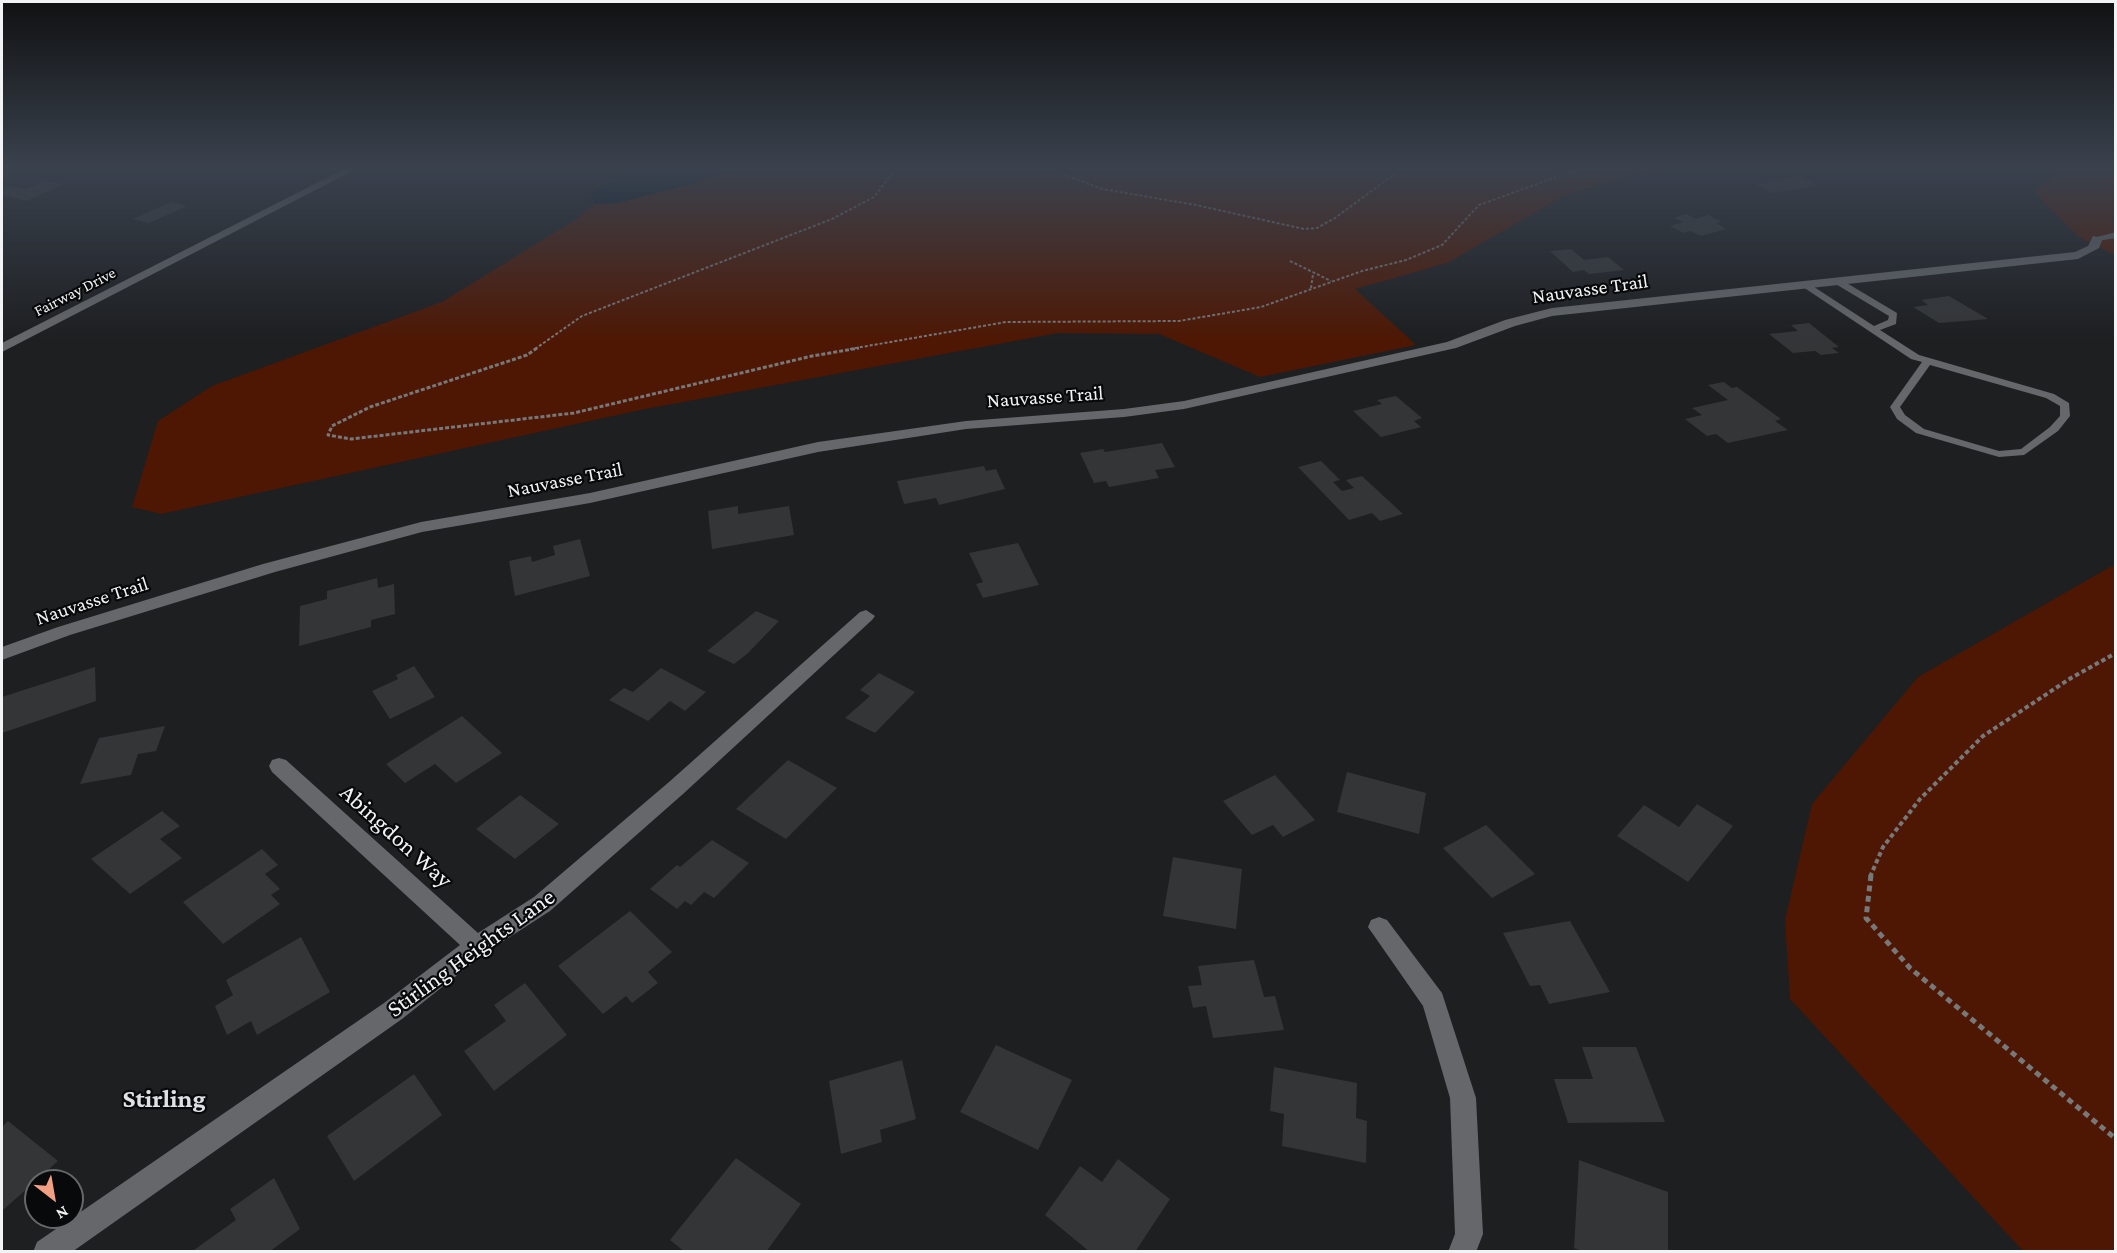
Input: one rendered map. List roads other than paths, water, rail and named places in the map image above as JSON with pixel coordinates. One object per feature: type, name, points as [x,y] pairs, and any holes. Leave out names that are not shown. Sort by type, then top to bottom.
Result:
[{"type":"street","name":"Fairway Drive","points":[[2,348],[241,225]]},
{"type":"street","name":"Nauvasse Trail","points":[[2,654],[64,631],[258,571],[421,527],[590,498],[818,447],[966,424],[1124,413],[1184,405],[1451,345],[1510,323],[1552,312],[2078,255],[2093,248],[2097,238]]},
{"type":"street","name":"Stirling Heights Lane","points":[[46,1251],[393,1011],[477,946],[542,904],[676,788],[866,616]]},
{"type":"street","name":"Abingdon Way","points":[[279,766],[477,946]]},
{"type":"street","points":[[1379,927],[1434,1001],[1463,1098],[1469,1234],[1461,1251]]},
{"type":"lane","points":[[2097,238],[2115,235]]},
{"type":"lane","points":[[1837,281],[1894,315],[1893,322],[1874,329]]},
{"type":"lane","points":[[1805,285],[1915,357],[2050,396],[2065,405],[2065,416],[2054,429],[2024,452],[1999,454],[1920,431],[1901,417],[1895,407],[1927,362]]},
{"type":"district","name":"Stirling","points":[[164,1099]]}]
